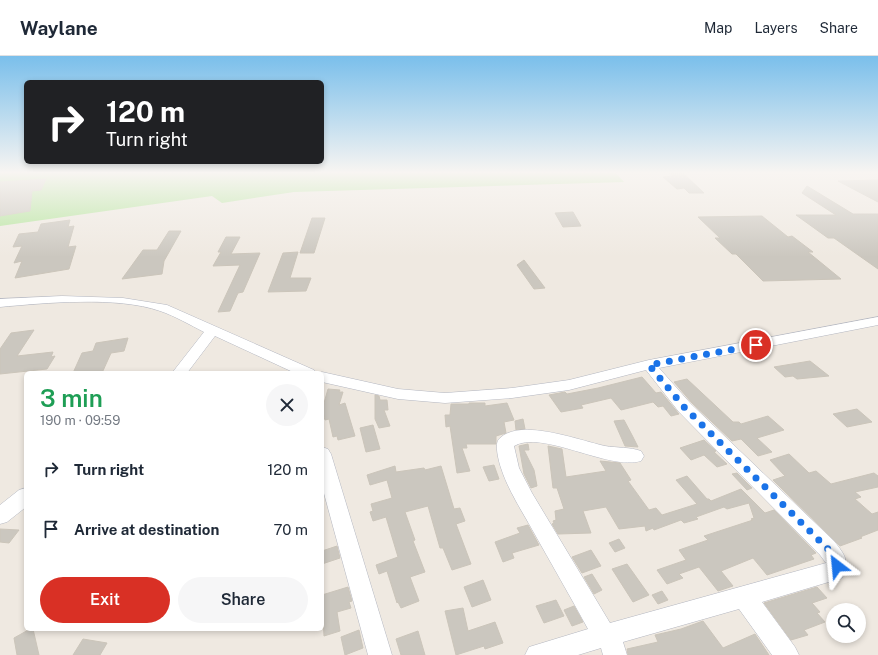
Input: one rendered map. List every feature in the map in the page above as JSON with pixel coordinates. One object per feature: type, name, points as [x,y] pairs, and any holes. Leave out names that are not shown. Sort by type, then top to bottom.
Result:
[{"type":"street","points":[[0,303],[86,300],[130,302],[163,308],[300,371]]},
{"type":"street","points":[[324,377],[398,394],[445,398],[512,393],[569,385],[649,365],[878,321]]},
{"type":"street","points":[[181,371],[212,331]]},
{"type":"street","points":[[537,655],[609,642],[744,597],[835,570],[837,566],[837,560],[827,548],[685,408],[649,365]]},
{"type":"street","points":[[609,642],[525,499],[510,468],[505,443],[509,439],[529,436],[557,440],[605,452],[635,456]]},
{"type":"street","points":[[324,461],[380,655]]},
{"type":"street","points":[[0,516],[24,498]]},
{"type":"street","points":[[744,597],[787,655]]},
{"type":"green space","points":[[0,201],[177,201],[0,226]]},
{"type":"green space","points":[[219,201],[235,201],[222,203]]},
{"type":"building","points":[[0,201],[31,201],[30,211],[0,216]]},
{"type":"building","points":[[814,201],[832,201],[853,214],[878,214],[878,269],[834,238],[828,238],[796,215],[836,215]]},
{"type":"building","points":[[573,212],[581,226],[563,227],[555,213]]},
{"type":"building","points":[[762,216],[788,237],[792,236],[813,252],[808,252],[841,279],[763,281],[736,254],[732,254],[715,238],[720,238],[698,217]]},
{"type":"building","points":[[312,218],[325,218],[314,253],[300,253]]},
{"type":"building","points":[[70,220],[68,227],[74,226],[68,247],[76,246],[69,269],[15,278],[22,261],[14,263],[22,246],[13,247],[19,234],[38,232],[41,224]]},
{"type":"building","points":[[169,231],[181,231],[164,261],[162,274],[122,279],[143,250],[157,250]]},
{"type":"building","points":[[226,237],[240,237],[231,254],[260,253],[243,292],[238,293],[230,311],[218,312],[240,265],[213,266],[221,252],[218,252]]},
{"type":"building","points":[[298,252],[290,278],[311,278],[306,291],[268,292],[283,253]]},
{"type":"building","points":[[524,260],[545,288],[534,289],[517,265]]},
{"type":"building","points":[[34,330],[17,356],[53,352],[51,357],[55,356],[47,369],[0,374],[0,349],[11,333]]},
{"type":"building","points":[[128,338],[124,351],[111,353],[103,371],[74,371],[82,353],[93,351],[96,343]]},
{"type":"building","points":[[810,361],[829,376],[797,379],[793,376],[785,377],[774,367]]},
{"type":"building","points":[[642,377],[656,393],[661,392],[679,414],[671,416],[663,406],[658,407],[653,402],[621,410],[611,398],[581,405],[583,408],[561,412],[549,395],[565,392],[567,394],[598,388]]},
{"type":"building","points":[[687,379],[733,422],[739,422],[741,424],[768,416],[784,430],[757,438],[772,452],[758,456],[741,439],[732,441],[692,403],[674,382]]},
{"type":"building","points":[[328,389],[340,390],[339,392],[343,392],[339,405],[345,403],[355,436],[338,440],[337,436],[333,437],[329,419],[325,420],[324,417],[324,403]]},
{"type":"building","points":[[375,395],[379,396],[380,400],[387,400],[388,410],[384,410],[390,426],[379,428],[375,419]]},
{"type":"building","points":[[485,403],[485,406],[507,403],[514,420],[504,422],[506,433],[496,436],[496,444],[466,444],[467,448],[462,448],[470,471],[457,473],[450,426],[446,427],[445,415],[450,415],[451,404]]},
{"type":"building","points":[[857,409],[872,422],[847,427],[833,414]]},
{"type":"building","points":[[523,419],[525,429],[516,430],[515,421]]},
{"type":"building","points":[[624,420],[638,447],[625,446],[614,421]]},
{"type":"building","points":[[373,425],[380,449],[366,452],[360,428]]},
{"type":"building","points":[[704,440],[727,464],[717,467],[704,455],[691,460],[680,448]]},
{"type":"building","points":[[528,444],[529,450],[524,450],[534,470],[537,486],[531,488],[524,474],[519,446]]},
{"type":"building","points":[[548,446],[562,449],[566,477],[606,471],[600,461],[620,463],[631,480],[628,481],[649,510],[656,508],[662,515],[697,504],[676,480],[687,476],[707,499],[711,501],[741,489],[765,513],[774,510],[816,553],[811,555],[814,559],[767,575],[753,558],[721,571],[733,586],[718,591],[699,567],[679,574],[683,578],[667,584],[657,570],[686,560],[679,550],[708,540],[704,536],[753,520],[751,519],[754,518],[749,503],[727,509],[724,507],[696,517],[698,519],[684,523],[681,520],[654,530],[653,528],[646,531],[645,526],[619,529],[606,507],[583,511],[591,533],[558,534],[552,524],[554,523],[553,521],[556,520],[555,511],[564,509],[557,488],[553,488]]},
{"type":"building","points":[[789,454],[809,473],[816,471],[831,484],[874,473],[878,476],[878,487],[855,492],[861,497],[855,499],[872,514],[878,512],[878,530],[840,546],[773,480],[785,476],[770,460]]},
{"type":"building","points":[[494,465],[499,479],[489,481],[483,467]]},
{"type":"building","points":[[395,466],[396,472],[424,468],[425,470],[441,466],[454,509],[460,508],[465,521],[456,524],[471,564],[452,570],[443,548],[440,548],[428,506],[405,512],[415,540],[413,541],[425,572],[410,577],[419,601],[401,608],[398,602],[397,603],[387,571],[379,574],[376,565],[398,557],[386,517],[373,521],[370,512],[373,511],[371,504],[392,498],[387,480],[370,485],[367,475]]},
{"type":"building","points":[[737,473],[752,488],[747,490],[732,474]]},
{"type":"building","points":[[528,525],[539,545],[512,553],[514,558],[503,562],[495,542],[520,533],[517,528]]},
{"type":"building","points":[[0,529],[19,530],[9,543],[0,542]]},
{"type":"building","points":[[619,539],[625,548],[615,552],[609,543]]},
{"type":"building","points":[[337,546],[340,558],[324,563],[324,550]]},
{"type":"building","points":[[591,550],[601,566],[582,573],[572,557]]},
{"type":"building","points":[[627,564],[649,595],[633,602],[612,569]]},
{"type":"building","points":[[592,574],[602,590],[594,594],[584,577]]},
{"type":"building","points":[[483,580],[491,600],[472,607],[464,587]]},
{"type":"building","points":[[348,587],[352,601],[349,602],[351,608],[337,612],[340,631],[324,636],[324,631],[324,594]]},
{"type":"building","points":[[817,587],[827,598],[812,603],[820,612],[817,613],[825,622],[804,630],[808,635],[791,640],[764,603]]},
{"type":"building","points":[[662,591],[668,600],[658,604],[652,595]]},
{"type":"building","points":[[556,600],[564,616],[544,623],[536,606]]},
{"type":"building","points":[[574,606],[583,622],[572,626],[564,610]]},
{"type":"building","points":[[463,608],[468,631],[495,622],[503,643],[485,649],[484,646],[456,655],[445,611]]},
{"type":"building","points":[[703,621],[723,648],[755,634],[769,655],[628,655],[627,649],[658,642],[655,635],[681,629]]},
{"type":"building","points":[[359,630],[363,648],[345,655],[341,637]]},
{"type":"building","points":[[26,631],[33,631],[39,655],[17,655],[14,638]]},
{"type":"building","points":[[418,631],[425,655],[401,655],[396,639]]},
{"type":"building","points":[[83,639],[107,643],[100,655],[73,655]]},
{"type":"route","points":[[756,345],[649,365],[685,408],[827,548],[837,560],[837,566]]}]
